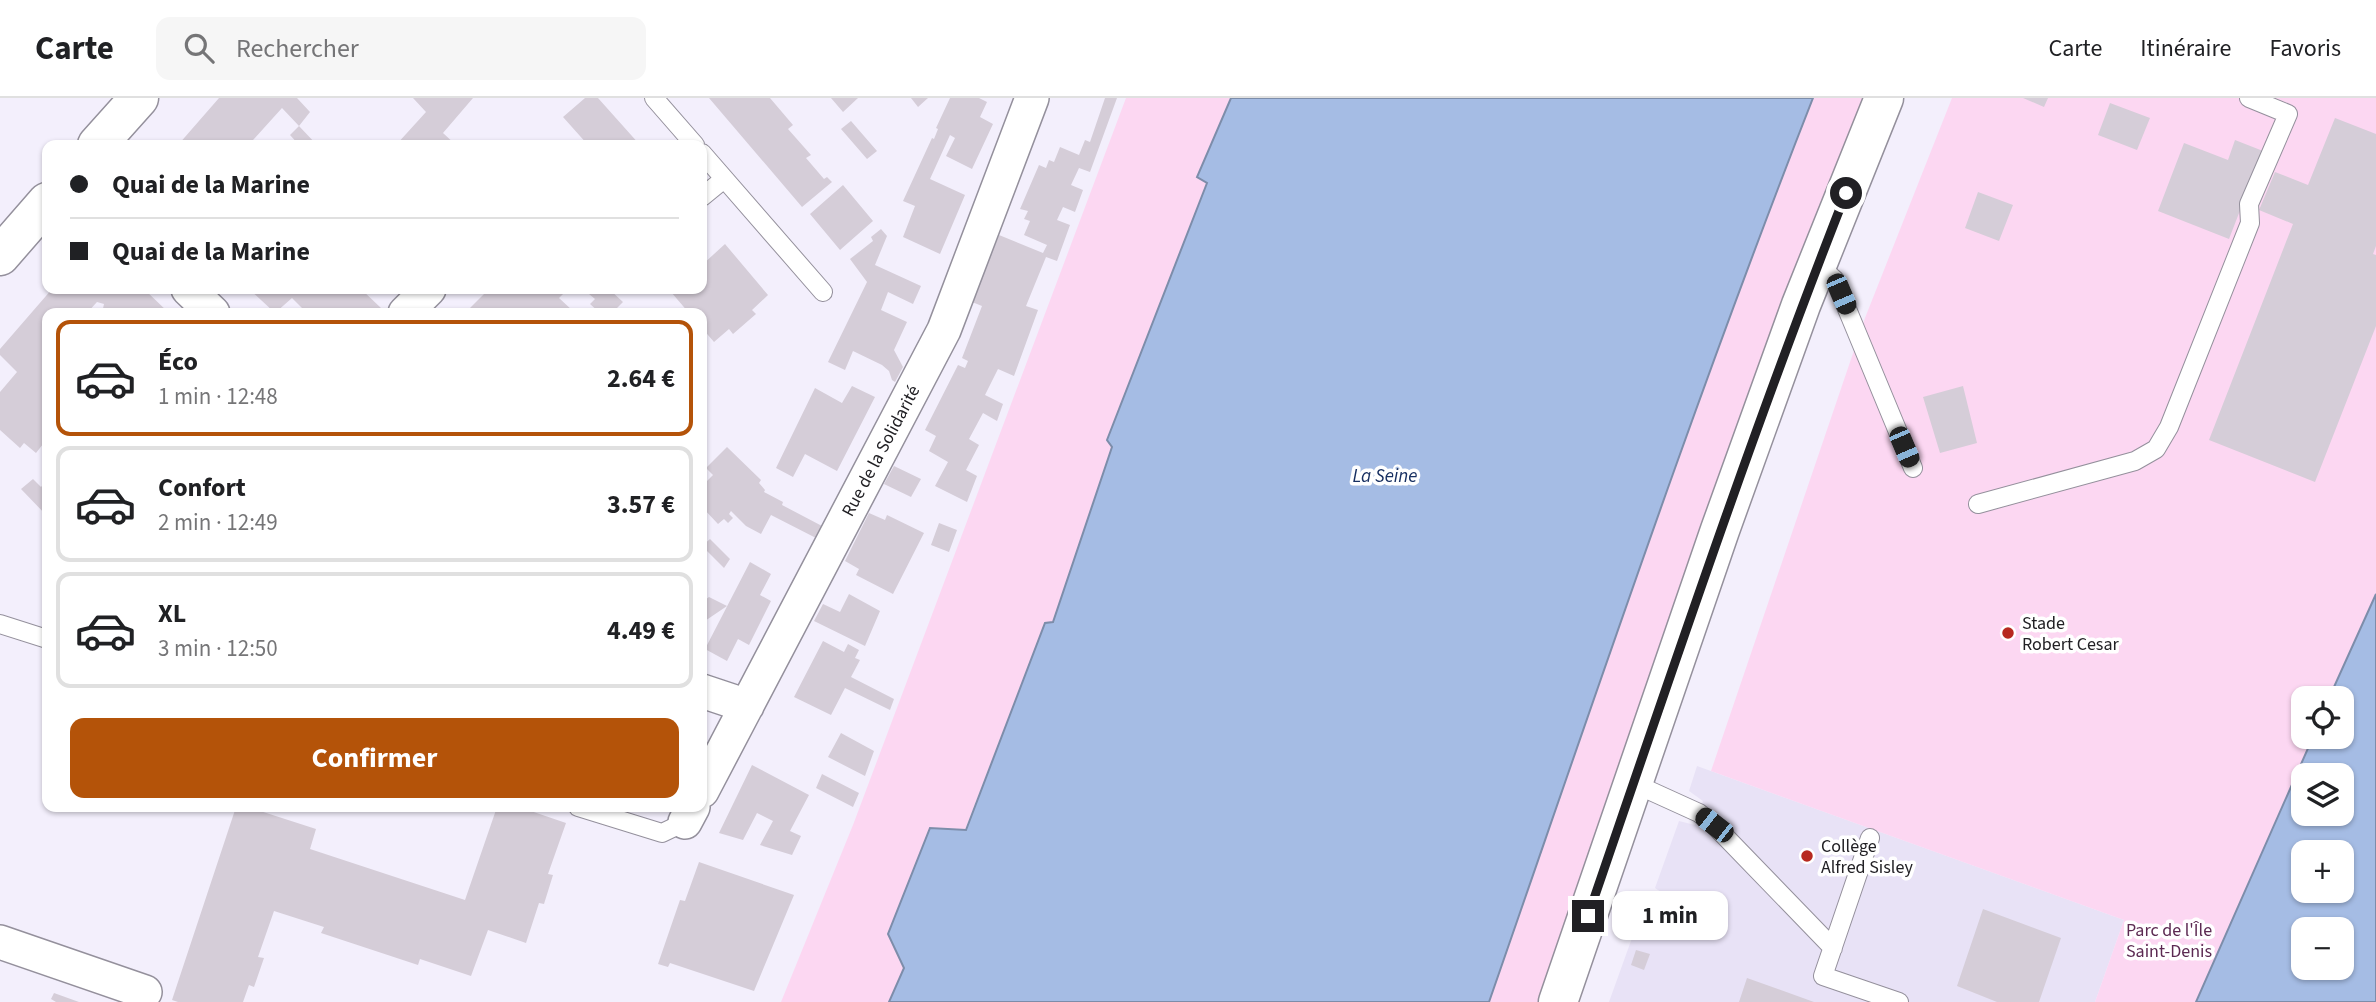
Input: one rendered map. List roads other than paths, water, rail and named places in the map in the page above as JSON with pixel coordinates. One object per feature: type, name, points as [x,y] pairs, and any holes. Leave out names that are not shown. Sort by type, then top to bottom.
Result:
[{"type":"street","points":[[101,140],[139,98]]},
{"type":"street","name":"Rue de la Solidarité","points":[[707,782],[944,330],[1032,98]]},
{"type":"street","points":[[1558,1002],[1720,530],[1818,265],[1884,98]]},
{"type":"street","points":[[0,256],[42,208]]},
{"type":"street","points":[[193,294],[208,308]]},
{"type":"street","points":[[410,308],[424,294]]},
{"type":"street","points":[[707,693],[747,706]]},
{"type":"street","points":[[0,942],[145,992]]},
{"type":"lane","points":[[654,98],[691,140]]},
{"type":"lane","points":[[1978,505],[2135,461],[2156,449],[2169,428],[2250,223],[2249,204],[2288,114],[2249,98]]},
{"type":"lane","points":[[707,159],[823,292]]},
{"type":"lane","points":[[707,193],[724,178]]},
{"type":"lane","points":[[1818,265],[1835,279],[1913,468]]},
{"type":"lane","points":[[0,624],[42,637]]},
{"type":"lane","points":[[1633,783],[1699,813],[1714,825],[1833,948]]},
{"type":"lane","points":[[594,812],[662,833],[689,815]]},
{"type":"lane","points":[[1870,838],[1823,976],[1899,1002]]},
{"type":"water","name":"La Seine","points":[[1231,98],[1813,98],[1687,435],[1489,1002],[889,1002],[904,968],[888,934],[930,828],[966,830],[1045,623],[1053,622],[1112,447],[1107,440],[1207,183],[1197,177]]},
{"type":"water","points":[[2376,594],[2376,1002],[2196,1002],[2291,787],[2291,826],[2354,826],[2354,763],[2302,763],[2308,749],[2354,749],[2354,686],[2334,686]]},
{"type":"place","name":"Stade Robert Cesar","points":[[2008,633]]},
{"type":"place","name":"Collège Alfred Sisley","points":[[1807,856]]},
{"type":"park label","name":"Parc de l'Île Saint-Denis","points":[[2169,940]]}]
